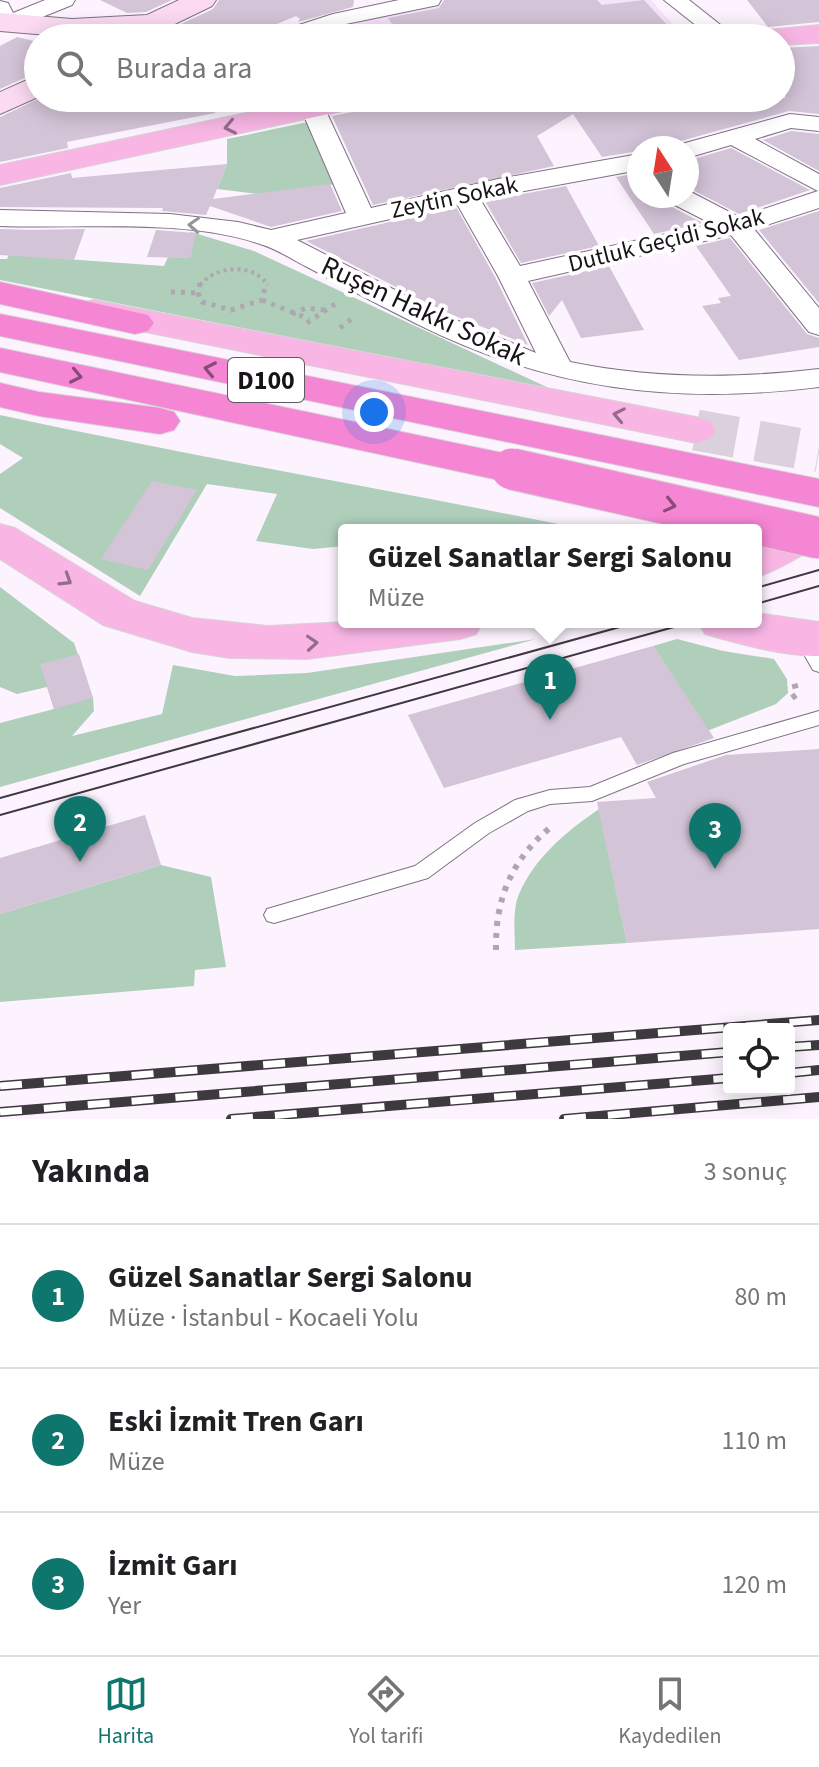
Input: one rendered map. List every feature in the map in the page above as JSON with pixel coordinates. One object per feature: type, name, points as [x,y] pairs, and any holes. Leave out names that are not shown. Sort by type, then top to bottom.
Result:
[{"type":"highway","points":[[0,293],[44,301],[529,442]]},
{"type":"highway","name":"D100","points":[[0,325],[529,442],[819,536]]},
{"type":"highway","name":"D100","points":[[0,360],[529,442],[819,493]]},
{"type":"highway","points":[[0,395],[39,404],[529,442]]},
{"type":"main road","points":[[149,24],[202,0]]},
{"type":"main road","points":[[2,17],[47,24]]},
{"type":"main road","points":[[795,36],[819,34]]},
{"type":"main road","points":[[0,105],[24,92]]},
{"type":"main road","points":[[0,175],[283,112]]},
{"type":"main road","points":[[44,301],[696,430]]},
{"type":"main road","points":[[762,558],[779,546],[819,536]]},
{"type":"main road","points":[[0,539],[121,614],[220,642],[270,645],[338,641],[421,628]]},
{"type":"main road","points":[[762,596],[814,648]]},
{"type":"main road","points":[[742,628],[814,648]]},
{"type":"street","points":[[2,17],[64,0]]},
{"type":"street","points":[[325,24],[430,0]]},
{"type":"street","points":[[675,0],[707,24]]},
{"type":"street","points":[[322,112],[361,217]]},
{"type":"street","points":[[783,112],[790,121]]},
{"type":"street","points":[[699,147],[790,121],[819,124]]},
{"type":"street","points":[[734,137],[819,184]]},
{"type":"street","name":"Zeytin Sokak","points":[[271,238],[465,195],[627,169]]},
{"type":"street","points":[[465,195],[512,276],[558,368]]},
{"type":"street","name":"Dutluk Geçidi Sokak","points":[[512,276],[737,226],[819,199]]},
{"type":"street","points":[[699,207],[737,226],[819,326]]},
{"type":"street","name":"Ruşen Hakkı Sokak","points":[[0,218],[242,229],[271,238],[490,346],[558,368],[650,384],[706,388],[765,386],[819,378]]},
{"type":"lane","points":[[274,915],[421,872],[482,828],[522,805],[550,797],[592,794],[679,758],[819,718]]},
{"type":"path","points":[[262,300],[268,286],[265,280],[248,271],[214,273],[200,283],[197,290],[202,302],[219,309],[242,309],[262,300],[324,326]]},
{"type":"path","points":[[304,325],[363,284]]},
{"type":"path","points":[[289,320],[293,313],[306,308],[325,310]]},
{"type":"path","points":[[337,331],[354,317]]},
{"type":"shaded area","points":[[464,0],[651,0],[673,24],[354,24],[409,9]]},
{"type":"green space","points":[[313,121],[337,184],[259,194],[217,189],[227,164],[227,139]]},
{"type":"green space","points":[[191,232],[254,251],[551,389],[0,280],[0,259],[7,259],[9,255],[164,266],[168,257],[190,258],[193,243],[188,243]]},
{"type":"green space","points":[[0,415],[558,524],[338,524],[338,547],[313,549],[256,541],[277,494],[207,484],[140,596],[0,508],[0,474],[23,458],[0,444]]},
{"type":"green space","points":[[0,587],[74,643],[93,698],[94,711],[72,736],[162,714],[173,665],[235,676],[307,673],[536,639],[0,787],[0,723],[54,709],[47,687],[17,694],[0,687]]},
{"type":"green space","points":[[677,639],[723,651],[774,659],[787,679],[788,693],[776,704],[689,738],[699,717],[653,646]]},
{"type":"green space","points":[[599,809],[627,943],[515,950],[515,907],[526,881],[553,846]]},
{"type":"green space","points":[[161,865],[211,877],[226,967],[195,970],[194,986],[0,1002],[0,914]]},
{"type":"building","points":[[100,0],[172,0],[146,12],[127,13]]},
{"type":"building","points":[[219,0],[354,0],[353,7],[298,22],[300,19],[296,16],[277,24],[181,24],[213,9]]},
{"type":"building","points":[[444,0],[597,0],[602,5],[644,0],[666,24],[392,24],[388,18],[439,8]]},
{"type":"building","points":[[747,0],[819,0],[819,22],[766,24]]},
{"type":"building","points":[[17,37],[24,39],[24,78],[0,89],[0,46]]},
{"type":"building","points":[[819,46],[819,114],[795,112],[795,47]]},
{"type":"building","points":[[24,106],[24,112],[215,113],[67,142],[68,148],[0,162],[0,117]]},
{"type":"building","points":[[352,112],[785,112],[699,136],[627,136],[627,153],[602,157],[573,114],[537,136],[554,166],[373,205],[332,116]]},
{"type":"building","points":[[791,131],[819,134],[819,171],[763,140]]},
{"type":"building","points":[[731,148],[810,190],[739,214],[699,193],[699,157]]},
{"type":"building","points":[[227,164],[213,199],[330,184],[342,211],[271,227],[210,206],[206,215],[162,211],[163,208],[0,207],[0,188],[71,173],[72,178]]},
{"type":"building","points":[[627,175],[627,194],[616,177]]},
{"type":"building","points":[[566,186],[599,246],[521,263],[485,201]]},
{"type":"building","points":[[456,207],[528,345],[445,312],[306,241]]},
{"type":"building","points":[[637,208],[674,208],[703,223],[654,234]]},
{"type":"building","points":[[819,211],[819,303],[759,230]]},
{"type":"building","points":[[0,229],[85,229],[74,260],[0,255]]},
{"type":"building","points":[[156,230],[196,233],[190,258],[147,257]]},
{"type":"building","points":[[730,238],[807,334],[819,338],[819,347],[739,360],[702,306],[721,303],[718,298],[731,296],[696,246]]},
{"type":"building","points":[[609,266],[644,330],[581,338],[562,300],[549,316],[532,283]]},
{"type":"building","points":[[152,481],[197,490],[148,570],[101,559]]},
{"type":"building","points":[[653,646],[714,738],[637,765],[621,737],[444,788],[408,715]]},
{"type":"building","points":[[79,654],[93,698],[54,709],[40,664]]},
{"type":"building","points":[[819,749],[819,929],[627,943],[597,802],[656,798],[647,782],[726,755]]},
{"type":"building","points":[[145,815],[161,865],[0,914],[0,858]]},
{"type":"tunnel","points":[[696,430],[819,452]]},
{"type":"tram line","points":[[762,586],[819,570]]},
{"type":"tram line","points":[[762,602],[819,586]]},
{"type":"tram line","points":[[0,798],[616,628]]},
{"type":"tram line","points":[[0,815],[670,628]]},
{"type":"railway","points":[[0,1086],[819,1020]]},
{"type":"railway","points":[[795,1047],[819,1045]]},
{"type":"railway","points":[[0,1112],[723,1052]]},
{"type":"railway","points":[[795,1072],[819,1070]]},
{"type":"railway","points":[[231,1119],[723,1078]]},
{"type":"railway","points":[[564,1119],[819,1097]]},
{"type":"place","name":"Güzel Sanatlar Sergi Salonu","points":[[550,720]]},
{"type":"place","name":"Eski İzmit Tren Garı","points":[[80,862]]},
{"type":"place","name":"İzmit Garı","points":[[715,869]]}]
